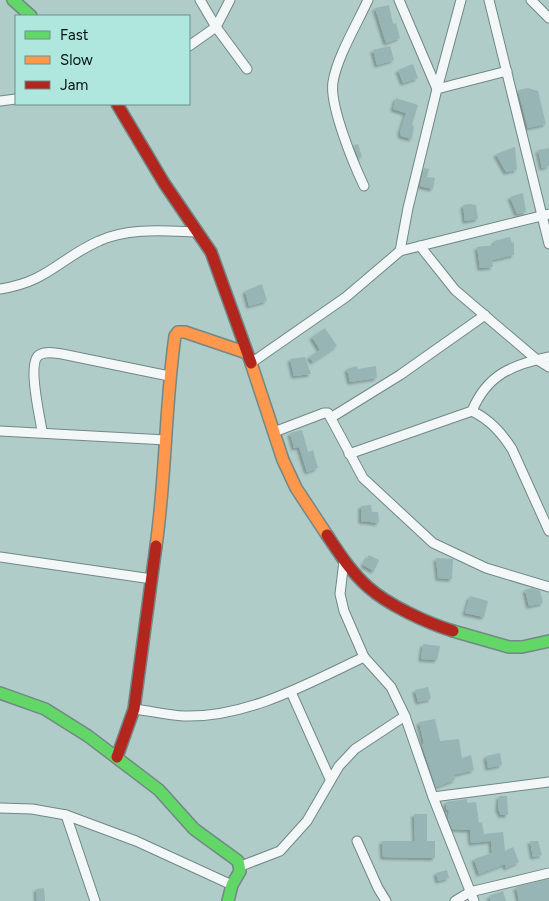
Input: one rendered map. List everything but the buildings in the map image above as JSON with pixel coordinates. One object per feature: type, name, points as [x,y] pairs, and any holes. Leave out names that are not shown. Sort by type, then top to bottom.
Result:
[{"type":"street","points":[[13,0],[30,15]]},
{"type":"street","points":[[200,0],[216,27],[247,69]]},
{"type":"street","points":[[190,45],[216,27],[230,0]]},
{"type":"street","points":[[364,186],[350,154],[333,93],[333,82],[368,0]]},
{"type":"street","points":[[399,0],[437,89]]},
{"type":"street","points":[[400,251],[408,208],[461,0]]},
{"type":"street","points":[[490,0],[545,215],[549,244]]},
{"type":"street","points":[[531,0],[548,16]]},
{"type":"street","points":[[437,89],[507,71]]},
{"type":"street","points":[[0,101],[15,99]]},
{"type":"street","points":[[118,105],[217,265],[282,460],[296,488],[344,561],[368,586],[381,596],[420,618],[442,627],[510,647],[522,647],[549,641]]},
{"type":"street","points":[[249,358],[346,297],[400,251],[545,215]]},
{"type":"street","points":[[0,280],[3,288],[35,280],[86,248],[108,237],[150,232],[198,232]]},
{"type":"street","points":[[420,246],[450,285],[536,359],[549,367]]},
{"type":"street","points":[[332,417],[400,375],[486,316]]},
{"type":"street","points":[[117,758],[134,709],[152,579],[163,497],[169,376],[174,339],[178,332],[185,332],[249,358]]},
{"type":"street","points":[[42,431],[33,372],[36,358],[40,354],[47,352],[62,354],[169,376]]},
{"type":"street","points":[[472,411],[478,395],[491,380],[536,359],[549,357]]},
{"type":"street","points":[[349,454],[472,411],[486,418],[505,438],[512,449],[549,531]]},
{"type":"street","points":[[274,432],[324,413],[332,417],[349,454],[363,478],[433,543],[486,568],[549,586]]},
{"type":"street","points":[[0,431],[42,431],[166,440]]},
{"type":"street","points":[[0,557],[152,579]]},
{"type":"street","points":[[344,561],[340,594],[344,611],[364,657],[391,687],[405,716],[432,797],[472,897]]},
{"type":"street","points":[[134,709],[183,716],[231,711],[292,692],[364,657]]},
{"type":"street","points":[[292,692],[330,779]]},
{"type":"street","points":[[0,693],[45,709],[88,736],[169,800],[194,829],[234,858],[241,866]]},
{"type":"street","points":[[241,866],[280,851],[307,821],[338,766],[355,749],[405,716]]},
{"type":"street","points":[[432,797],[549,782]]},
{"type":"street","points":[[0,808],[66,815],[136,841],[232,885]]},
{"type":"street","points":[[66,815],[95,901]]},
{"type":"street","points":[[357,841],[378,888],[386,901]]},
{"type":"street","points":[[228,901],[232,885],[238,876],[241,866]]},
{"type":"street","points":[[455,901],[549,873]]},
{"type":"traffic: fast","points":[[13,0],[30,15]]},
{"type":"traffic: fast","points":[[453,631],[509,647],[522,647],[549,641]]},
{"type":"traffic: fast","points":[[0,693],[45,709],[88,736],[159,790],[194,829],[238,861],[240,871],[232,885],[228,901]]},
{"type":"traffic: slow","points":[[156,546],[175,336],[178,332],[185,332],[247,353]]},
{"type":"traffic: slow","points":[[251,363],[283,460],[296,488],[327,535]]},
{"type":"traffic: jam","points":[[118,105],[164,183],[211,252],[251,363]]},
{"type":"traffic: jam","points":[[327,535],[351,569],[376,594],[408,613],[453,631]]},
{"type":"traffic: jam","points":[[117,757],[134,709],[156,546]]}]
